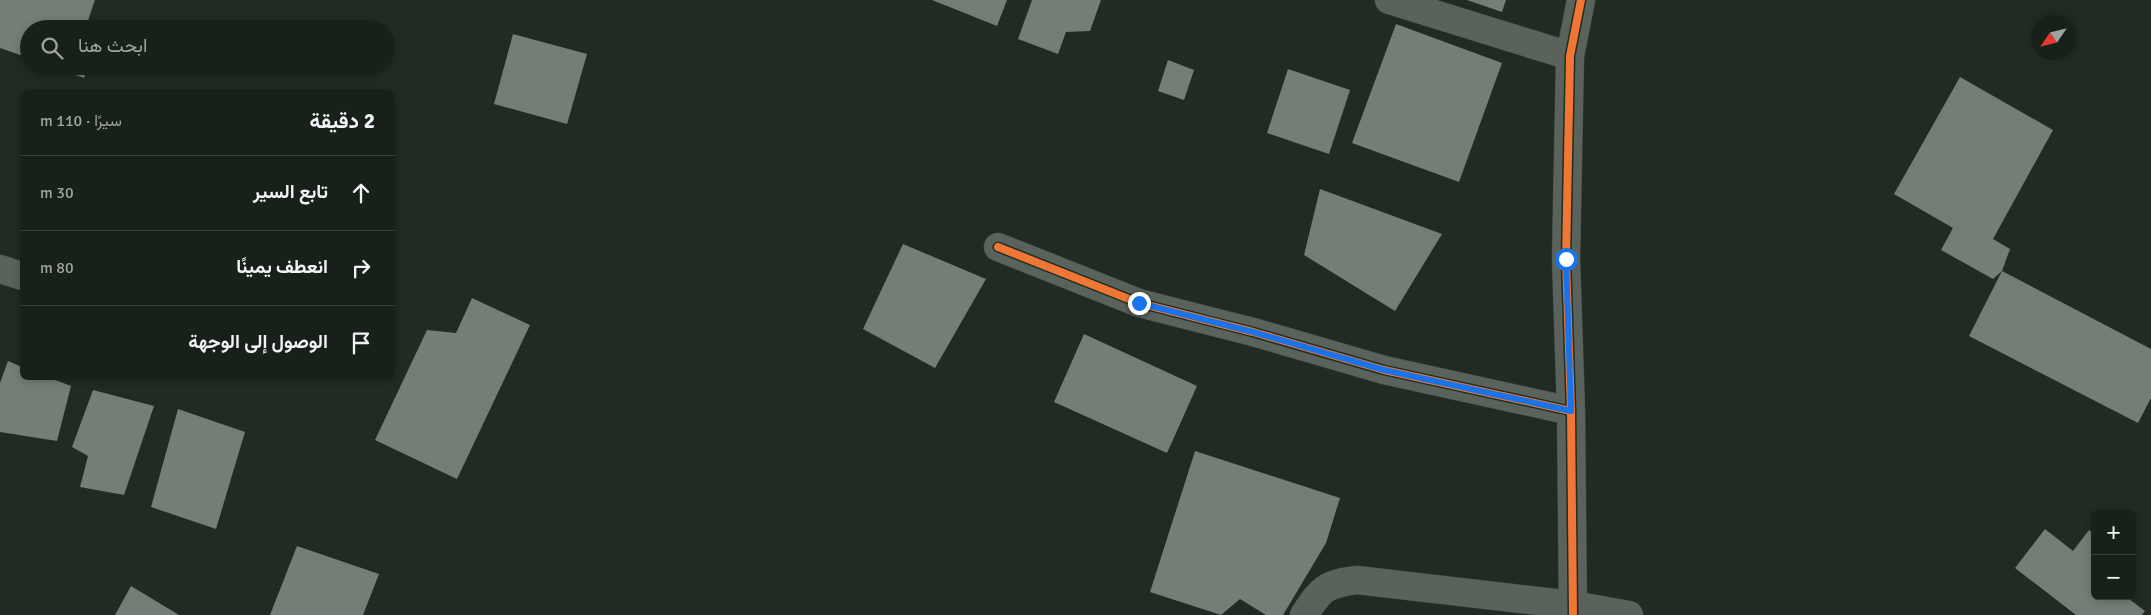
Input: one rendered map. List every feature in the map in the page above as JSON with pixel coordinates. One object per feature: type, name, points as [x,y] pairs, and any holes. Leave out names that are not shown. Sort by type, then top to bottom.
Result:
[{"type":"street","points":[[1389,0],[1570,56]]},
{"type":"street","points":[[1573,610],[1571,411],[1566,259],[1570,56],[1581,0]]},
{"type":"street","points":[[998,247],[1139,303],[1253,332],[1384,370],[1571,411]]},
{"type":"street","points":[[0,269],[20,275]]},
{"type":"street","points":[[1304,615],[1320,591],[1337,582],[1357,580],[1573,610],[1629,615]]},
{"type":"building","points":[[0,0],[95,0],[88,20],[20,20],[20,55],[0,48]]},
{"type":"building","points":[[932,0],[1007,0],[997,26]]},
{"type":"building","points":[[1032,0],[1101,0],[1090,31],[1066,32],[1058,54],[1018,39]]},
{"type":"building","points":[[1467,0],[1506,0],[1502,12]]},
{"type":"building","points":[[1396,24],[1502,63],[1459,182],[1352,143]]},
{"type":"building","points":[[513,34],[587,54],[567,124],[494,104]]},
{"type":"building","points":[[1168,60],[1194,70],[1184,100],[1158,91]]},
{"type":"building","points":[[1288,69],[1350,90],[1329,154],[1267,133]]},
{"type":"building","points":[[1960,77],[2053,130],[1993,239],[2010,249],[2002,271],[1993,279],[1941,250],[1953,228],[1894,194]]},
{"type":"building","points":[[1320,189],[1442,234],[1395,311],[1304,255]]},
{"type":"building","points":[[903,244],[986,279],[935,368],[863,329]]},
{"type":"building","points":[[2002,271],[2151,349],[2151,398],[2138,423],[1969,336]]},
{"type":"building","points":[[472,298],[530,325],[457,479],[375,440],[427,330],[456,333]]},
{"type":"building","points":[[1084,334],[1197,386],[1167,453],[1054,402]]},
{"type":"building","points":[[8,361],[20,366],[20,380],[55,380],[71,386],[57,441],[0,432],[0,383]]},
{"type":"building","points":[[93,390],[154,406],[124,495],[80,487],[88,456],[72,447]]},
{"type":"building","points":[[178,409],[245,432],[216,529],[151,507]]},
{"type":"building","points":[[1195,451],[1340,498],[1326,543],[1283,615],[1266,615],[1240,599],[1221,615],[1150,592]]},
{"type":"building","points":[[2045,529],[2073,551],[2089,530],[2091,531],[2091,600],[2130,600],[2145,611],[2142,615],[2076,615],[2015,568]]},
{"type":"building","points":[[297,546],[379,574],[363,615],[270,615]]},
{"type":"building","points":[[131,586],[179,615],[115,615]]},
{"type":"cycle path","points":[[1573,615],[1571,411],[1566,259],[1570,56],[1581,0]]},
{"type":"cycle path","points":[[998,247],[1139,303],[1253,332],[1384,370],[1571,411]]},
{"type":"route","points":[[1139,303],[1253,332],[1384,370],[1571,411],[1566,259]]}]
